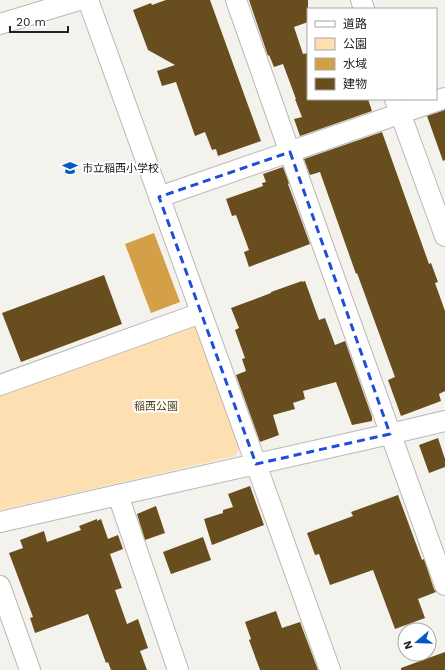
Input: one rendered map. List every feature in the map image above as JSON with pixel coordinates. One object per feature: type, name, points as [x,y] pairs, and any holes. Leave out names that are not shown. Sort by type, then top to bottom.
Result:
[{"type":"street","points":[[0,24],[79,0]]},
{"type":"street","points":[[88,0],[330,670]]},
{"type":"street","points":[[236,0],[445,585]]},
{"type":"street","points":[[159,197],[290,152],[398,106],[433,100]]},
{"type":"street","points":[[398,106],[445,236]]},
{"type":"street","points":[[0,385],[201,313]]},
{"type":"street","points":[[0,522],[445,421]]},
{"type":"street","points":[[118,495],[178,670]]},
{"type":"street","points":[[0,586],[30,670]]},
{"type":"highlighted area","points":[[290,152],[390,434],[256,464],[159,197]]},
{"type":"green space","name":"稲西公園","points":[[190,323],[198,327],[241,446],[235,456],[0,510],[0,391]]},
{"type":"water","points":[[154,233],[180,302],[151,313],[125,244]]},
{"type":"building","points":[[166,0],[210,0],[261,141],[218,156],[216,149],[212,150],[205,132],[195,136],[176,82],[162,86],[157,71],[175,65],[148,50],[133,10],[151,3],[152,5]]},
{"type":"building","points":[[249,0],[308,0],[307,22],[294,27],[303,54],[307,53],[307,100],[368,100],[372,111],[300,136],[294,119],[302,117],[283,64],[274,67],[269,55],[268,56]]},
{"type":"building","points":[[445,110],[445,160],[443,161],[427,116]]},
{"type":"building","points":[[382,132],[429,264],[431,263],[438,282],[435,283],[445,311],[445,391],[439,394],[441,401],[401,416],[388,380],[395,377],[357,273],[356,274],[320,172],[310,175],[304,159]]},
{"type":"building","points":[[283,167],[310,244],[249,267],[244,252],[249,250],[236,215],[232,216],[226,199],[263,186],[262,183],[266,182],[263,174]]},
{"type":"building","points":[[104,275],[122,324],[21,362],[2,313]]},
{"type":"building","points":[[305,281],[319,320],[325,318],[335,345],[345,341],[372,417],[372,421],[352,425],[336,382],[303,391],[305,399],[293,403],[295,409],[273,415],[279,435],[260,442],[236,375],[246,371],[242,359],[245,358],[235,330],[239,328],[231,308]]},
{"type":"building","points":[[438,438],[445,459],[445,467],[429,473],[419,445]]},
{"type":"building","points":[[250,486],[264,525],[212,545],[204,519],[223,513],[223,510],[233,507],[228,494]]},
{"type":"building","points":[[398,495],[422,560],[424,559],[436,592],[418,599],[425,618],[414,622],[397,622],[397,628],[395,629],[373,570],[330,585],[319,554],[315,555],[307,533],[353,516],[351,512]]},
{"type":"building","points":[[156,506],[165,533],[145,540],[137,514]]},
{"type":"building","points":[[97,519],[97,521],[101,519],[108,539],[118,535],[123,549],[110,554],[122,588],[115,590],[127,624],[138,619],[148,648],[140,651],[147,670],[111,670],[108,662],[106,663],[88,614],[35,633],[30,618],[33,617],[9,553],[23,548],[20,540],[44,531],[47,542],[81,530],[79,526]]},
{"type":"building","points":[[203,537],[211,560],[171,574],[163,552]]},
{"type":"building","points":[[276,611],[282,628],[300,622],[318,670],[260,670],[249,640],[251,639],[245,622]]},
{"type":"building","points":[[445,652],[445,670],[401,670],[401,668],[418,662],[437,662],[437,655]]},
{"type":"place","name":"市立稲西小学校","points":[[70,168]]}]
